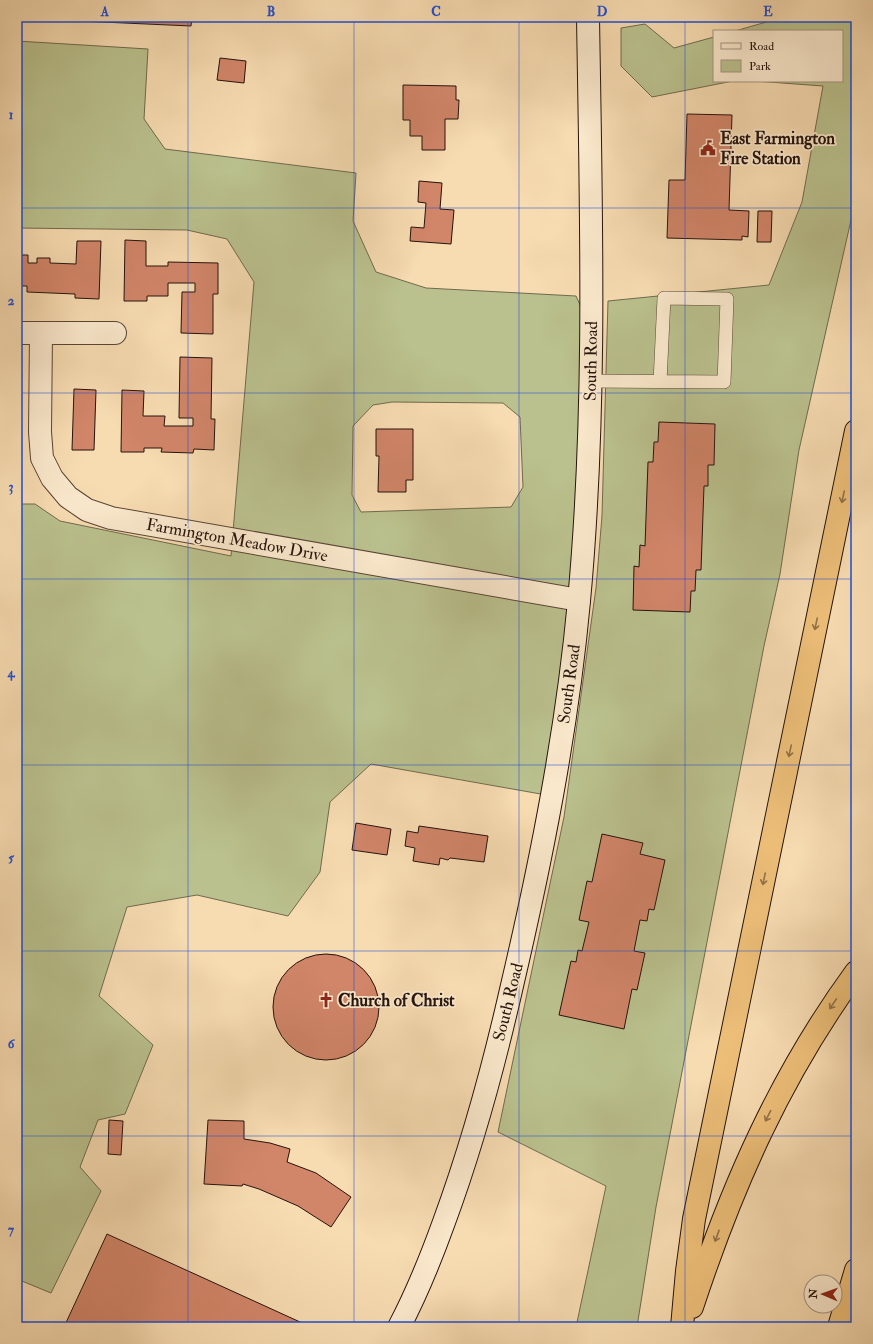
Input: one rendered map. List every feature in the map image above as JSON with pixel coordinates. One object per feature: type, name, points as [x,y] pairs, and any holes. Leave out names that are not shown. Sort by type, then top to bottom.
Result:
[{"type":"highway","points":[[682,1327],[687,1270],[694,1219],[856,431]]},
{"type":"highway","points":[[686,1327],[725,1214],[758,1137],[804,1050],[856,972]]},
{"type":"highway","points":[[839,1327],[856,1270]]},
{"type":"main road","name":"South Road","points":[[399,1327],[410,1306],[434,1250],[462,1174],[484,1099],[505,1018],[523,939],[556,774],[570,687],[586,512],[592,331],[588,17]]},
{"type":"main road","points":[[17,333],[115,333]]},
{"type":"main road","name":"Farmington Meadow Drive","points":[[41,333],[40,432],[42,458],[52,478],[68,497],[88,510],[111,518],[579,600]]},
{"type":"lane","points":[[590,381],[660,382],[724,382],[727,299],[664,298],[660,382]]},
{"type":"green space","points":[[784,17],[856,17],[856,198],[799,450],[780,574],[764,646],[656,1207],[637,1327],[576,1327],[606,1186],[498,1132],[564,817],[596,588],[602,516],[608,301],[769,285],[802,202],[823,86],[769,82],[843,82],[843,30],[738,30]]},
{"type":"green space","points":[[645,24],[674,48],[713,37],[713,82],[728,82],[652,97],[621,66],[621,28]]},
{"type":"green space","points":[[17,41],[148,49],[144,119],[165,149],[356,173],[353,221],[376,272],[426,288],[576,296],[592,331],[552,796],[371,764],[330,802],[320,872],[288,916],[197,895],[127,907],[99,996],[153,1045],[125,1114],[98,1120],[80,1167],[101,1191],[51,1293],[17,1279],[17,504],[35,504],[60,521],[231,556],[254,282],[227,239],[187,230],[17,228]],"holes":[[[392,402],[503,403],[520,417],[523,487],[511,507],[361,512],[352,495],[353,426],[373,405]]]},
{"type":"building","points":[[57,17],[192,17],[191,26],[57,20]]},
{"type":"building","points":[[220,58],[246,61],[244,83],[217,80]]},
{"type":"building","points":[[403,85],[456,86],[456,100],[459,100],[458,119],[445,119],[445,150],[422,150],[422,136],[410,136],[410,120],[403,120]]},
{"type":"building","name":"East Farmington Fire Station","points":[[687,114],[732,115],[729,210],[749,211],[748,237],[742,236],[742,240],[667,238],[669,180],[685,180]]},
{"type":"building","points":[[419,181],[442,183],[440,209],[454,210],[451,244],[410,241],[411,227],[424,228],[426,203],[418,202]]},
{"type":"building","points":[[758,211],[772,211],[771,242],[757,242]]},
{"type":"building","points":[[125,240],[146,241],[146,266],[168,266],[168,262],[218,263],[218,294],[213,294],[213,334],[181,333],[182,292],[195,292],[195,283],[168,283],[168,296],[147,296],[147,301],[124,301]]},
{"type":"building","points":[[77,241],[101,241],[99,299],[75,298],[75,294],[27,292],[27,286],[17,286],[17,255],[28,255],[28,263],[37,263],[37,258],[50,258],[50,263],[76,264]]},
{"type":"building","points":[[180,357],[212,358],[211,419],[215,419],[214,450],[194,449],[193,453],[161,452],[162,448],[144,448],[144,452],[121,452],[122,390],[144,391],[143,416],[165,416],[164,426],[193,426],[193,418],[179,418]]},
{"type":"building","points":[[74,389],[96,390],[94,450],[72,450]]},
{"type":"building","points":[[659,422],[715,424],[714,465],[708,465],[708,486],[704,486],[701,570],[696,570],[695,591],[691,591],[690,612],[633,610],[634,566],[639,567],[640,545],[645,546],[648,462],[653,462],[654,442],[658,442]]},
{"type":"building","points":[[376,429],[413,429],[413,480],[406,480],[406,492],[378,492],[379,456],[376,456]]},
{"type":"building","points":[[356,823],[391,829],[387,855],[352,850]]},
{"type":"building","points":[[419,826],[488,836],[484,862],[450,858],[448,860],[440,858],[439,865],[413,861],[415,848],[405,846],[407,831],[418,833]]},
{"type":"building","points":[[602,834],[643,843],[640,854],[665,860],[654,910],[649,909],[647,921],[640,920],[634,951],[645,953],[637,990],[632,989],[624,1029],[559,1015],[571,961],[576,962],[578,950],[582,951],[589,922],[579,920],[587,881],[592,882]]},
{"type":"building","name":"Church of Christ","points":[[326,954],[346,958],[363,970],[375,987],[379,1007],[375,1027],[363,1044],[346,1056],[326,1060],[306,1056],[289,1044],[277,1027],[273,1007],[277,987],[289,970],[306,958]]},
{"type":"building","points":[[109,1120],[123,1121],[121,1155],[108,1154]]},
{"type":"building","points":[[208,1120],[244,1121],[244,1139],[270,1143],[290,1149],[287,1162],[316,1173],[351,1197],[331,1227],[298,1206],[259,1189],[243,1184],[242,1186],[204,1184]]},
{"type":"building","points":[[107,1234],[311,1327],[64,1327]]},
{"type":"place","name":"East Farmington Fire Station","points":[[708,148]]},
{"type":"place","name":"Church of Christ","points":[[326,1000]]}]
